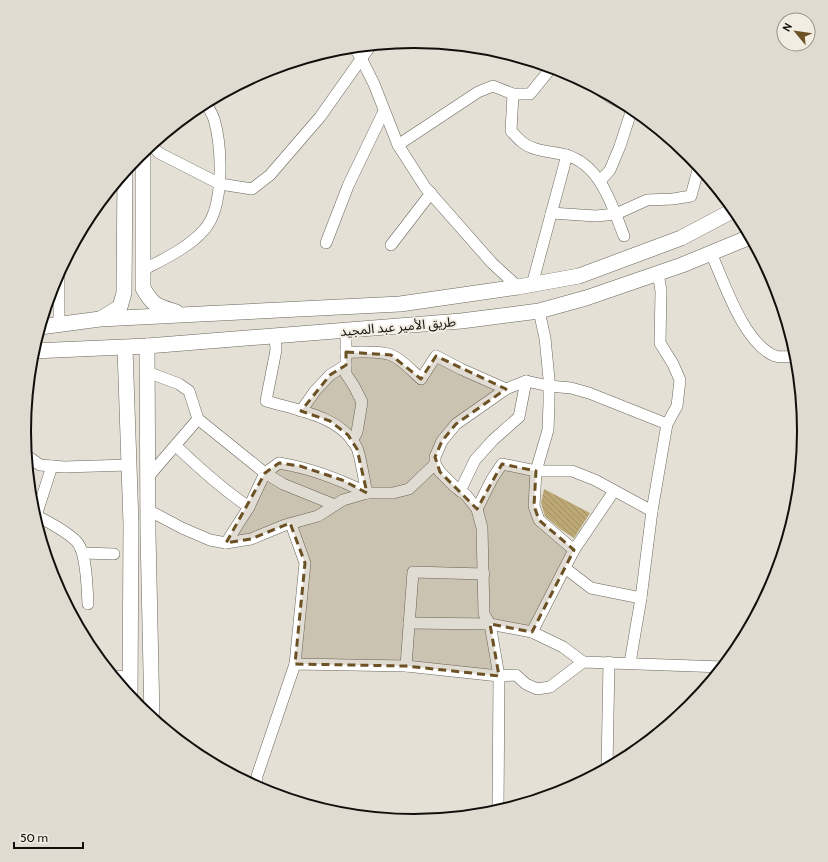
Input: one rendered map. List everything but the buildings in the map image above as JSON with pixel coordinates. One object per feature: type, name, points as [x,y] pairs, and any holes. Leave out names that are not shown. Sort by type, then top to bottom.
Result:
[{"type":"main road","points":[[144,159],[143,288],[150,301],[161,307],[185,314]]},
{"type":"main road","points":[[100,319],[120,307],[124,293],[125,179]]},
{"type":"main road","name":"طريق الأمير عبد المجيد","points":[[46,326],[100,319],[400,304],[525,286],[580,276],[681,238],[728,213]]},
{"type":"main road","name":"طريق الأمير عبد المجيد","points":[[40,350],[125,348],[460,321],[539,311],[586,298],[658,273],[745,239]]},
{"type":"main road","points":[[147,346],[152,710]]},
{"type":"main road","points":[[125,348],[131,524],[130,688]]},
{"type":"street","points":[[155,149],[159,153],[220,184],[252,189],[270,176],[320,117],[367,51]]},
{"type":"street","points":[[357,52],[374,84],[398,145],[425,187],[492,263],[525,286],[551,213],[566,155]]},
{"type":"street","points":[[398,145],[478,92],[493,86],[513,94],[530,94],[548,72]]},
{"type":"street","points":[[513,94],[511,131],[522,143],[539,150],[566,155],[584,164],[600,181],[610,200],[624,236]]},
{"type":"street","points":[[143,270],[192,241],[205,230],[214,214],[220,184],[219,145],[214,117],[209,108]]},
{"type":"street","points":[[326,243],[348,186],[384,111]]},
{"type":"street","points":[[600,181],[610,170],[632,116]]},
{"type":"street","points":[[551,213],[596,216],[616,214],[647,200],[673,199],[691,196],[697,173]]},
{"type":"street","points":[[391,245],[430,193]]},
{"type":"street","points":[[711,253],[741,321],[760,348],[776,357],[790,356]]},
{"type":"street","points":[[630,663],[641,598],[652,511],[667,424],[677,406],[680,380],[673,364],[660,343],[661,291],[658,273]]},
{"type":"street","points":[[59,287],[59,325]]},
{"type":"street","points":[[539,311],[546,338],[549,386],[548,430],[536,471],[534,506],[539,520],[574,550]]},
{"type":"street","points":[[346,330],[346,374],[362,402],[357,432],[352,441]]},
{"type":"street","points":[[275,336],[276,350],[266,401],[330,421],[348,435],[357,449],[367,493]]},
{"type":"street","points":[[346,352],[391,355],[421,379],[436,356],[506,389]]},
{"type":"street","points":[[301,411],[315,391],[330,375],[346,365]]},
{"type":"street","points":[[147,372],[179,384],[189,391],[198,419],[265,473],[283,484],[335,505]]},
{"type":"street","points":[[498,805],[499,676],[490,624],[484,614],[482,528],[477,509],[466,495],[440,472],[435,464],[435,457],[442,441],[456,424],[506,389],[526,381],[549,386],[571,388],[667,424]]},
{"type":"street","points":[[460,491],[475,460],[493,440],[519,417],[526,381]]},
{"type":"street","points":[[148,477],[198,419]]},
{"type":"street","points":[[176,446],[228,494],[249,507]]},
{"type":"street","points":[[32,459],[40,465],[64,467],[129,465]]},
{"type":"street","points":[[226,543],[249,507],[265,473],[279,464],[300,466],[342,480],[367,493]]},
{"type":"street","points":[[148,510],[182,528],[210,540],[226,543],[251,539],[318,516],[343,500],[367,493],[393,494],[409,489],[435,464]]},
{"type":"street","points":[[477,509],[492,479],[502,464],[536,471],[572,471],[595,480],[652,511]]},
{"type":"street","points":[[39,509],[52,466]]},
{"type":"street","points":[[532,632],[574,550],[614,491]]},
{"type":"street","points":[[41,520],[62,530],[77,541],[83,553],[88,604]]},
{"type":"street","points":[[257,780],[257,776],[295,664],[305,563],[291,524]]},
{"type":"street","points":[[83,553],[114,554]]},
{"type":"street","points":[[565,568],[591,588],[641,598]]},
{"type":"street","points":[[406,666],[413,572],[484,574]]},
{"type":"street","points":[[409,623],[490,624],[532,632],[563,646],[583,662]]},
{"type":"street","points":[[295,664],[406,666],[499,676],[516,675],[526,684],[538,689],[550,687],[583,662],[716,667]]},
{"type":"street","points":[[609,662],[609,760]]},
{"type":"street","points":[[120,676],[130,677]]},
{"type":"highlighted area","points":[[346,352],[391,355],[421,379],[436,356],[506,389],[456,424],[442,441],[435,457],[440,472],[477,509],[502,464],[536,471],[534,506],[539,520],[574,550],[532,632],[490,624],[499,676],[406,666],[295,664],[305,563],[290,523],[251,539],[226,543],[265,473],[279,463],[300,466],[342,480],[367,493],[357,449],[348,435],[330,421],[301,411],[330,375],[346,365]]}]
